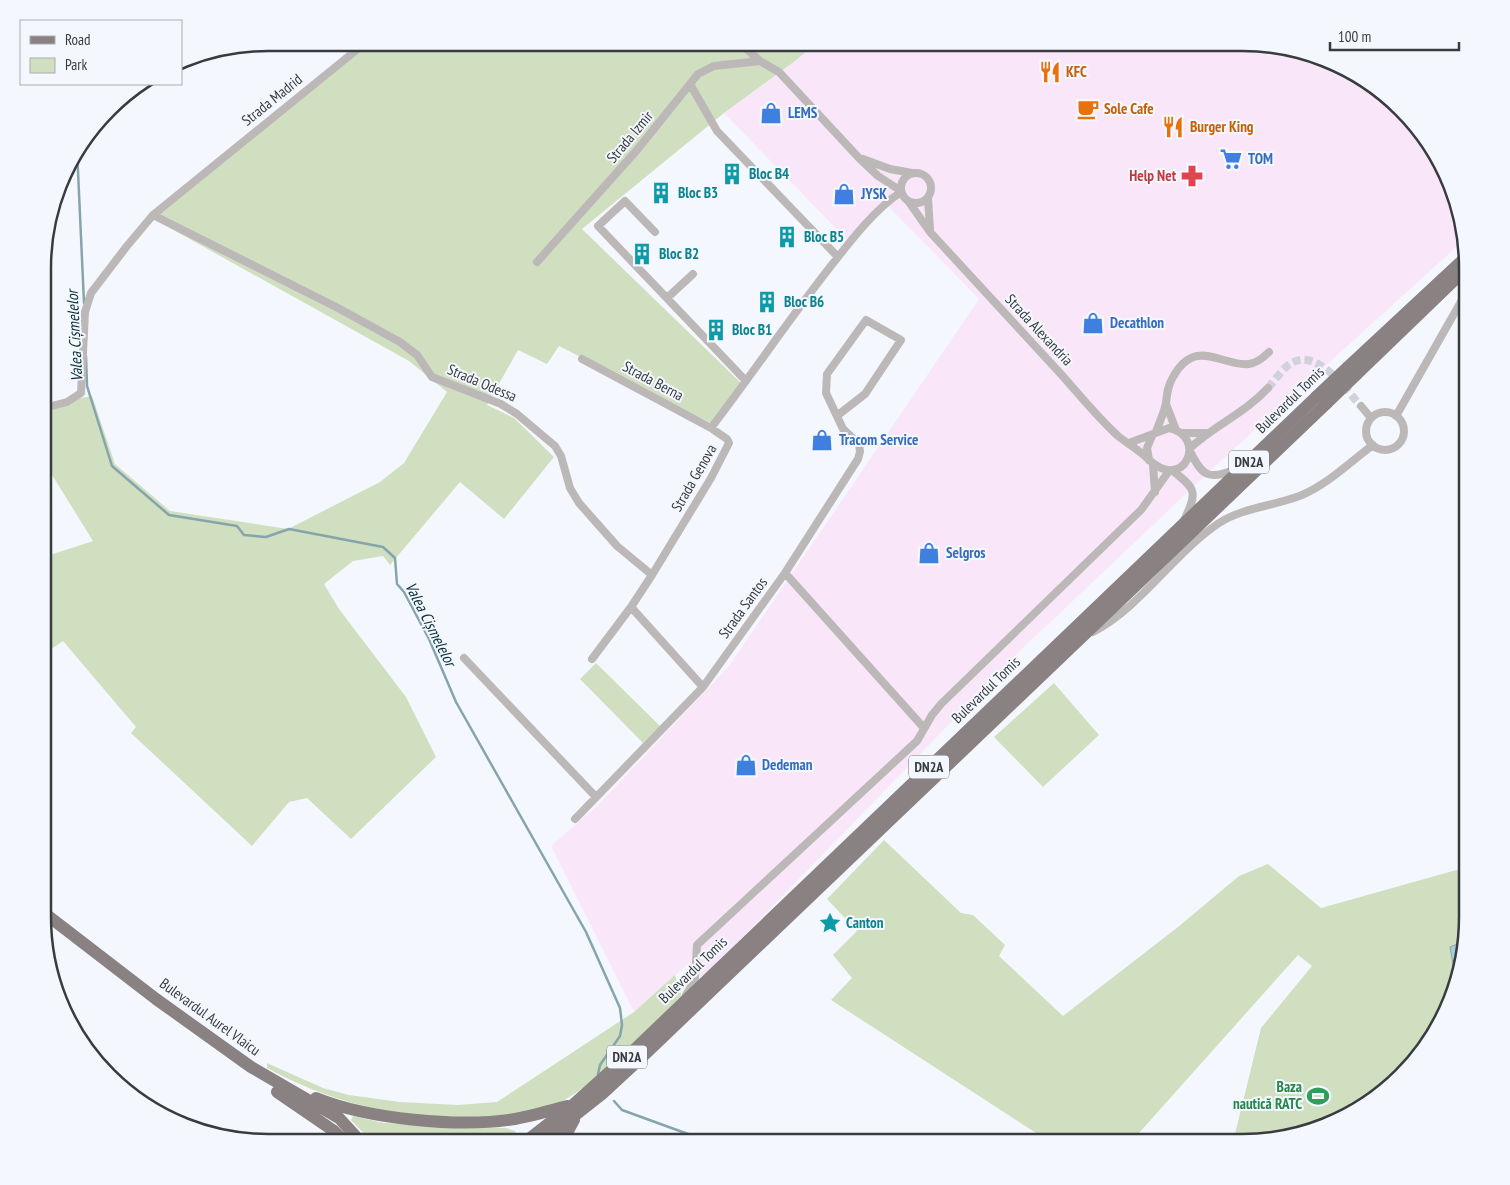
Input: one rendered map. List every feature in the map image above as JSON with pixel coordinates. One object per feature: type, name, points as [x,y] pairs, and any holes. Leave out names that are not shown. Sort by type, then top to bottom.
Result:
[{"type":"main road","name":"Bulevardul Tomis","points":[[1352,371],[1459,264]]},
{"type":"main road","name":"Bulevardul Tomis","points":[[537,1134],[577,1108],[642,1057],[1078,640],[1321,400],[1459,276]]},
{"type":"main road","name":"Bulevardul Tomis","points":[[549,1134],[678,1007],[1245,465],[1321,400]]},
{"type":"main road","name":"Bulevardul Aurel Vlaicu","points":[[51,918],[156,999],[251,1067],[340,1118],[354,1134]]},
{"type":"main road","name":"Bulevardul Aurel Vlaicu","points":[[52,929],[158,1010],[244,1072],[288,1098],[337,1134]]},
{"type":"main road","points":[[273,1080],[342,1107],[394,1117],[494,1121],[577,1108]]},
{"type":"main road","points":[[566,1134],[577,1108]]},
{"type":"street","name":"Strada Madrid","points":[[51,406],[67,402],[81,393],[85,312],[91,293],[153,215],[353,51]]},
{"type":"street","points":[[749,51],[760,61],[780,72],[859,158],[878,176],[901,191],[909,202],[919,203],[928,198]]},
{"type":"street","name":"Strada Izmir","points":[[536,262],[637,150],[698,74],[714,66],[760,61]]},
{"type":"street","points":[[690,84],[717,131],[838,257]]},
{"type":"street","points":[[859,158],[890,169],[923,174],[930,181],[932,190],[928,198],[930,232]]},
{"type":"street","points":[[901,191],[904,178],[913,173]]},
{"type":"street","name":"Strada Genova","points":[[652,575],[728,448],[727,439],[711,428],[803,300],[838,257],[889,200],[901,191]]},
{"type":"street","points":[[655,232],[625,201],[598,226],[746,381]]},
{"type":"street","name":"Strada Alexandria","points":[[909,202],[930,232],[1119,437],[1129,443],[1151,463]]},
{"type":"street","name":"Strada Odessa","points":[[153,215],[338,308],[400,342],[417,355],[432,377],[468,393],[488,398],[517,414],[555,446],[570,488],[579,503],[617,546],[652,575]]},
{"type":"street","points":[[667,298],[693,274]]},
{"type":"street","points":[[1396,416],[1459,308]]},
{"type":"street","points":[[866,320],[901,340],[865,394],[838,415],[826,393],[827,374],[866,320]]},
{"type":"street","points":[[1155,492],[1147,448],[1166,404],[1167,391],[1173,376],[1184,363],[1197,356],[1210,354],[1239,363],[1250,364],[1269,352]]},
{"type":"street","name":"Strada Berna","points":[[582,359],[711,428]]},
{"type":"street","points":[[678,1007],[695,978],[697,945],[917,741],[941,704],[1141,510],[1171,471],[1183,465],[1190,449],[1206,433],[1226,423],[1248,408],[1268,388]]},
{"type":"street","points":[[1166,404],[1178,431],[1201,470],[1212,476],[1220,476],[1245,465]]},
{"type":"street","points":[[1361,406],[1371,418]]},
{"type":"street","points":[[1386,412],[1396,416],[1403,426],[1402,439],[1398,445],[1386,450],[1373,446],[1369,441],[1366,429],[1371,418],[1386,412]]},
{"type":"street","name":"Strada Santos","points":[[575,820],[703,687],[785,573],[860,452],[859,444],[843,429],[838,415]]},
{"type":"street","points":[[1129,443],[1169,428],[1178,431],[1206,433]]},
{"type":"street","points":[[1078,640],[1114,619],[1197,541],[1221,522],[1249,511],[1281,503],[1322,485],[1373,446]]},
{"type":"street","points":[[1151,463],[1171,471],[1187,482],[1193,493],[1192,505],[1181,526]]},
{"type":"street","points":[[785,573],[924,728]]},
{"type":"street","points":[[592,659],[631,607],[652,575]]},
{"type":"street","points":[[631,607],[703,687]]},
{"type":"street","points":[[464,658],[596,798]]},
{"type":"shaded area","points":[[807,51],[1242,51],[1284,55],[1312,63],[1350,80],[1385,105],[1405,125],[1422,147],[1442,185],[1455,226],[1457,246],[1223,459],[1024,647],[703,978],[689,963],[634,1012],[551,846],[598,805],[729,666],[979,299],[885,203],[848,241],[724,113]]},
{"type":"green space","points":[[349,51],[807,51],[724,113],[582,229],[742,384],[713,424],[559,346],[547,364],[518,350],[487,405],[514,418],[554,457],[504,519],[460,482],[390,565],[383,556],[353,561],[324,584],[339,609],[406,697],[436,757],[351,839],[307,798],[289,802],[252,846],[131,733],[136,727],[63,641],[51,649],[51,555],[93,541],[51,473],[51,404],[92,396],[115,464],[170,511],[288,529],[380,482],[404,463],[447,392],[409,361],[150,217]]},
{"type":"green space","points":[[596,663],[660,726],[643,743],[580,679]]},
{"type":"green space","points":[[1054,683],[1099,735],[1043,787],[994,737]]},
{"type":"green space","points":[[884,840],[961,913],[973,915],[1005,945],[999,956],[1063,1016],[1178,927],[1239,876],[1268,864],[1321,908],[1459,869],[1457,945],[1450,948],[1453,965],[1447,987],[1430,1026],[1405,1060],[1385,1080],[1363,1097],[1325,1117],[1284,1130],[1242,1134],[1235,1134],[1261,1028],[1312,966],[1298,955],[1138,1134],[1038,1134],[831,1000],[852,978],[833,955],[857,931],[827,899]]},
{"type":"green space","points":[[675,975],[682,997],[625,1053],[594,1080],[561,1102],[540,1109],[485,1117],[420,1116],[356,1104],[325,1094],[267,1068],[267,1063],[323,1088],[349,1095],[400,1102],[458,1105],[497,1102],[634,1012]]},
{"type":"green space","points":[[353,1116],[384,1123],[506,1128],[515,1131],[516,1134],[364,1134],[351,1120]]},
{"type":"water","points":[[1457,944],[1453,965],[1450,947]]},
{"type":"waterway","name":"Valea Cișmelelor","points":[[78,165],[84,303]]},
{"type":"waterway","name":"Valea Cișmelelor","points":[[86,356],[87,386],[112,466],[169,515],[237,526],[244,535],[266,537],[289,529],[383,547],[395,558],[397,584],[404,592],[429,639],[456,702],[586,932],[620,1008],[622,1025],[620,1036],[600,1065],[598,1074]]},
{"type":"waterway","name":"Valea Cișmelelor","points":[[614,1101],[622,1110],[688,1134]]},
{"type":"tunnel","points":[[1268,388],[1286,367],[1297,361],[1307,360],[1328,370],[1361,406]]},
{"type":"place","name":"KFC","points":[[1050,72]]},
{"type":"place","name":"Sole Cafe","points":[[1088,109]]},
{"type":"place","name":"LEMS","points":[[771,113]]},
{"type":"place","name":"Burger King","points":[[1173,127]]},
{"type":"place","name":"TOM","points":[[1231,159]]},
{"type":"place","name":"Bloc B4","points":[[732,174]]},
{"type":"place","name":"Help Net","points":[[1192,176]]},
{"type":"place","name":"Bloc B3","points":[[661,193]]},
{"type":"place","name":"JYSK","points":[[844,194]]},
{"type":"place","name":"Bloc B5","points":[[787,237]]},
{"type":"place","name":"Bloc B2","points":[[642,254]]},
{"type":"place","name":"Bloc B6","points":[[767,302]]},
{"type":"place","name":"Decathlon","points":[[1093,323]]},
{"type":"place","name":"Bloc B1","points":[[716,330]]},
{"type":"place","name":"Tracom Service","points":[[822,440]]},
{"type":"place","name":"Selgros","points":[[929,553]]},
{"type":"place","name":"Dedeman","points":[[746,765]]},
{"type":"place","name":"Canton","points":[[830,923]]},
{"type":"place","name":"Baza nautică RATC","points":[[1318,1096]]}]
